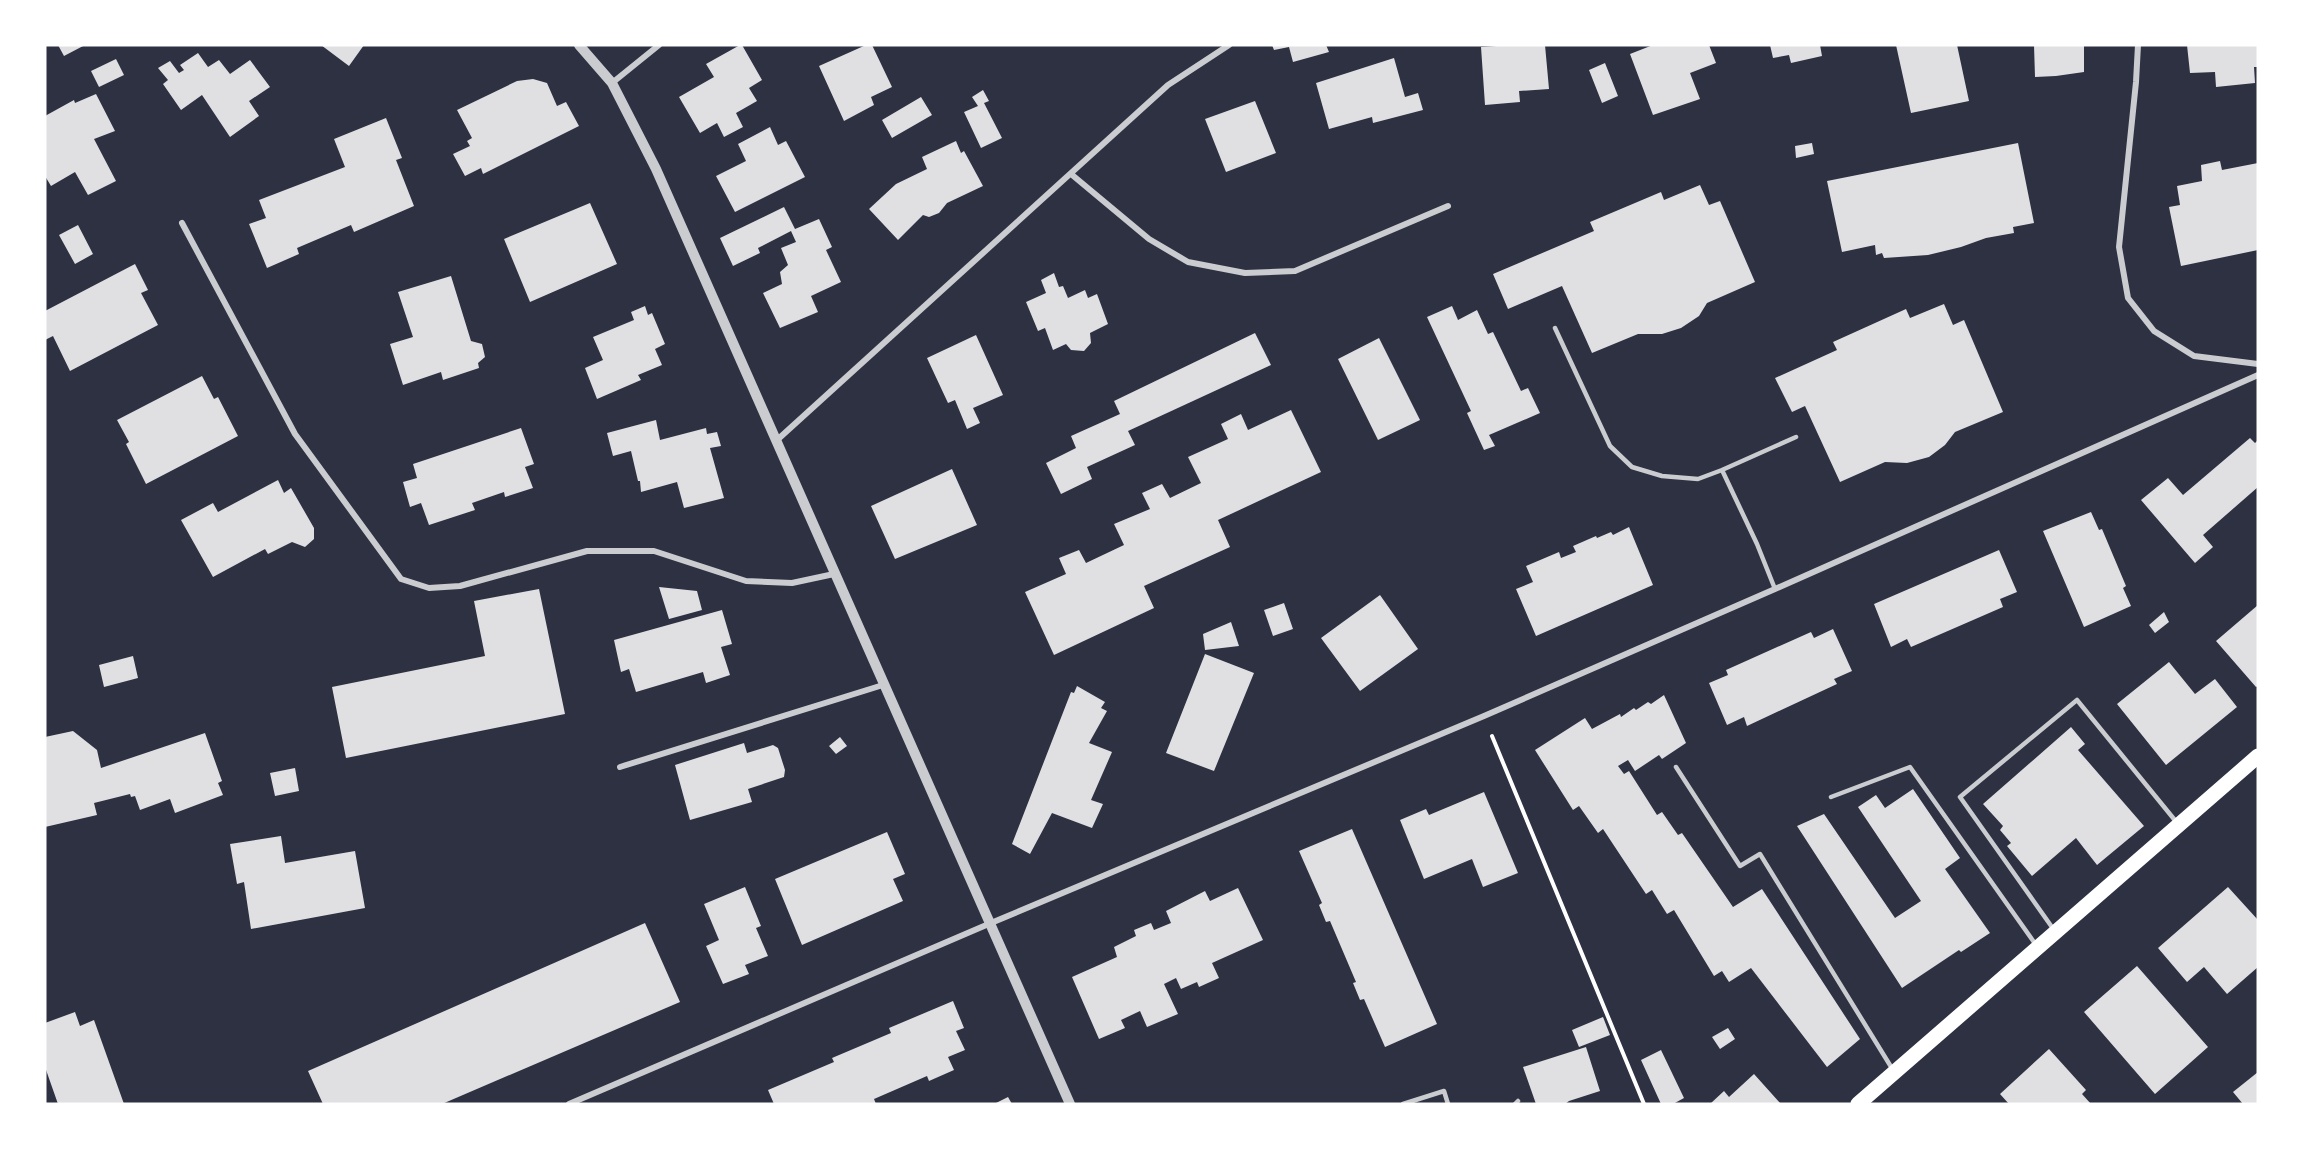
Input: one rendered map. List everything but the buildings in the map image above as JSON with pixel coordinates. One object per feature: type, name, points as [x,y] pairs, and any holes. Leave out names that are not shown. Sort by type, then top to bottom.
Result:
[{"type":"main road","points":[[1858,1104],[2258,756]]},
{"type":"street","points":[[579,45],[612,83],[656,169],[1070,1104]]},
{"type":"street","points":[[612,83],[659,45]]},
{"type":"street","points":[[776,441],[1168,85],[1229,45]]},
{"type":"street","points":[[2138,45],[2119,247],[2128,298],[2154,331],[2194,356],[2258,364]]},
{"type":"street","points":[[1071,174],[1149,239],[1188,262],[1245,273],[1295,271],[1448,206]]},
{"type":"street","points":[[182,223],[295,434],[401,579],[429,588],[460,586],[587,551],[654,551],[747,581],[792,583],[834,574]]},
{"type":"street","points":[[569,1104],[991,923],[1484,716],[1775,590],[2258,375]]},
{"type":"street","points":[[620,767],[883,685]]},
{"type":"lane","points":[[1555,328],[1610,446],[1632,467],[1662,476],[1698,479],[1796,437]]},
{"type":"lane","points":[[1722,470],[1758,544],[1775,590]]},
{"type":"lane","points":[[2055,932],[1960,796],[2077,700],[2179,825]]},
{"type":"lane","points":[[1676,767],[1740,866],[1760,854],[1894,1072]]},
{"type":"lane","points":[[1831,797],[1910,767],[2037,948]]},
{"type":"lane","points":[[1403,1104],[1444,1090],[1448,1104]]},
{"type":"path","points":[[1484,716],[1644,1104]]}]
